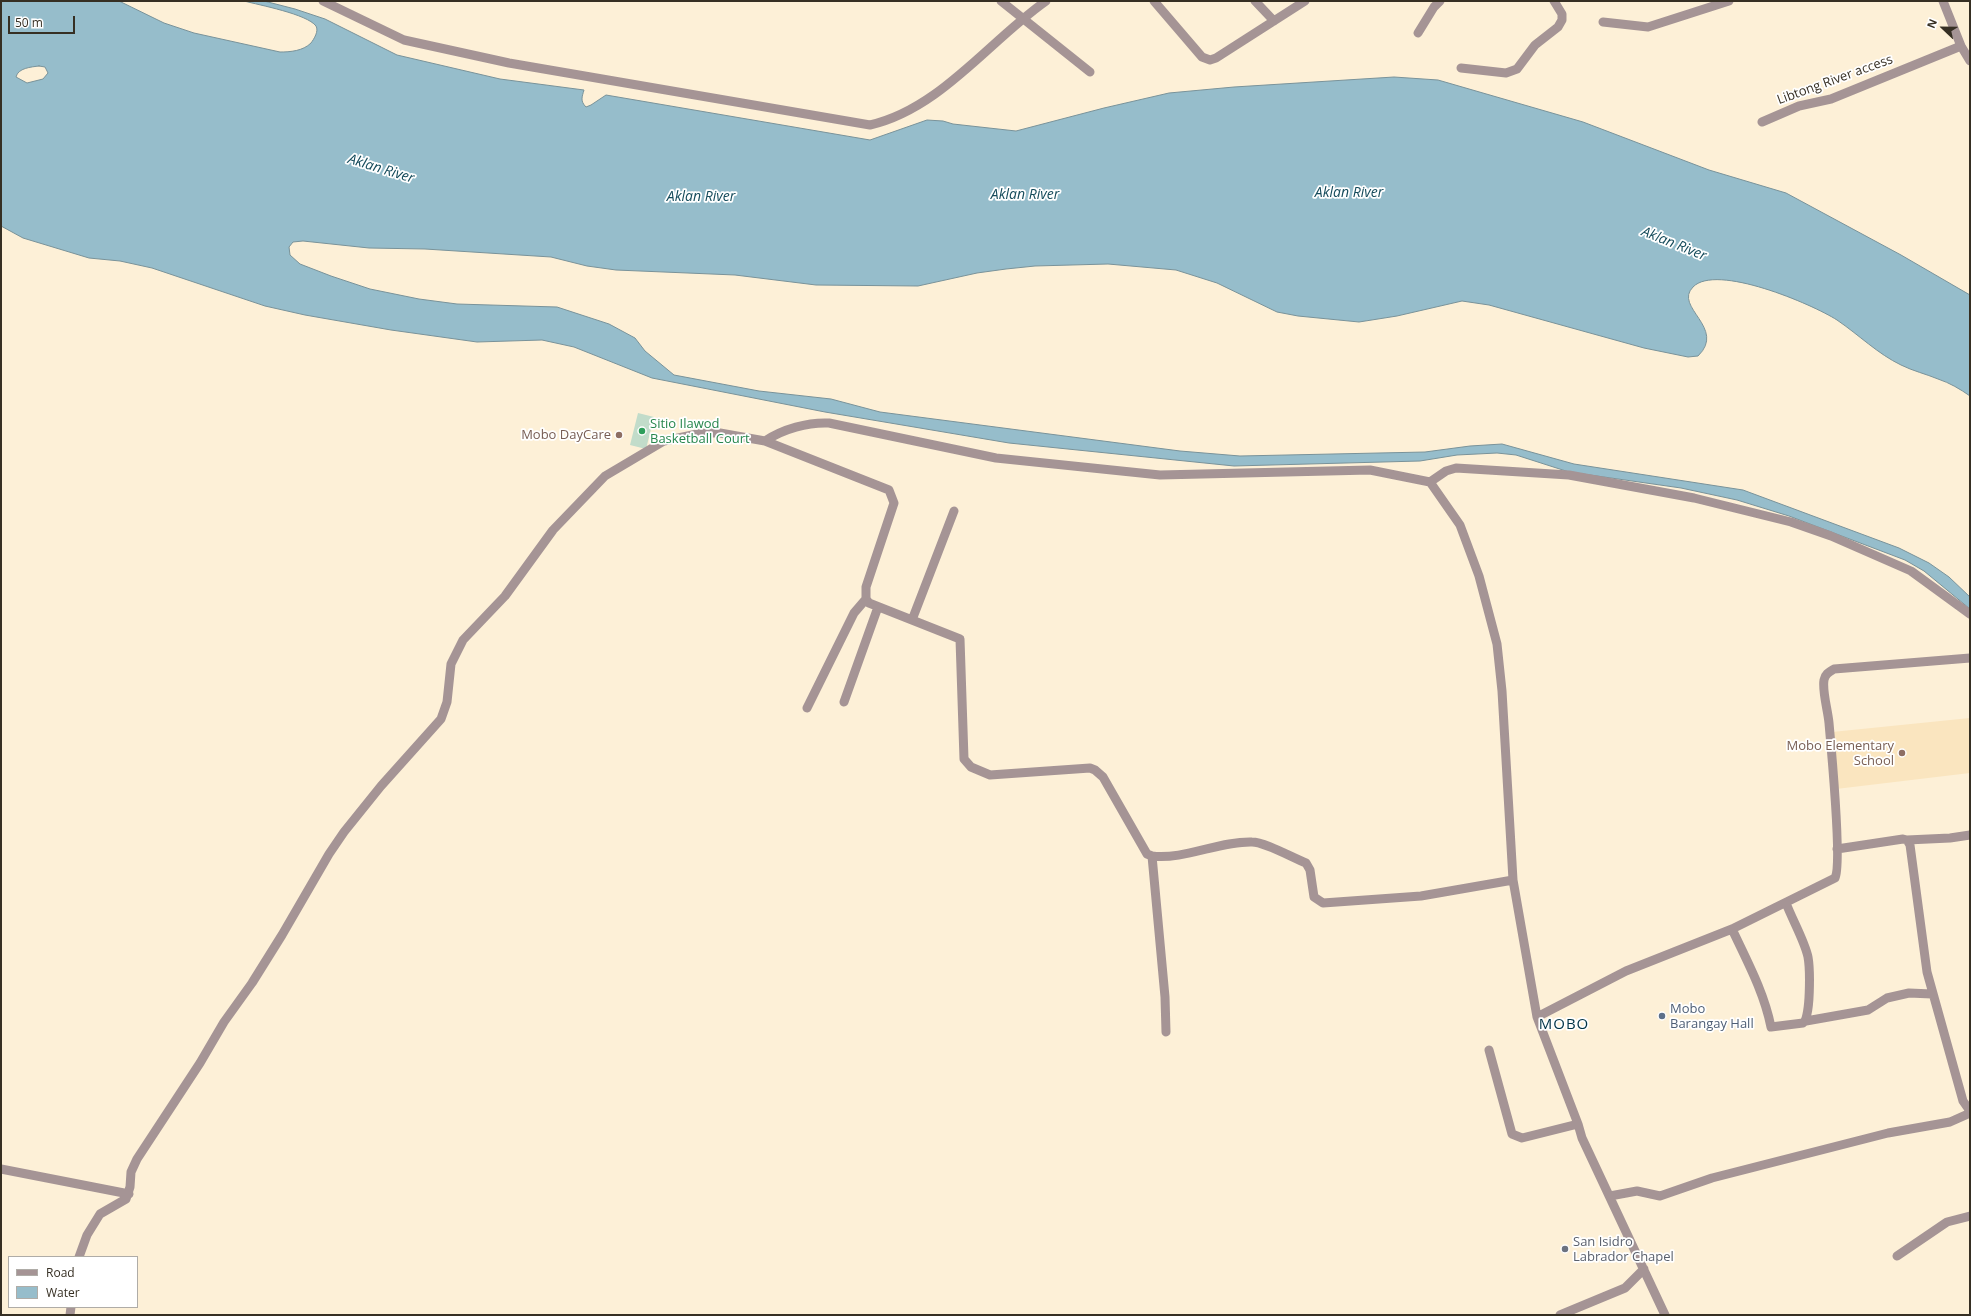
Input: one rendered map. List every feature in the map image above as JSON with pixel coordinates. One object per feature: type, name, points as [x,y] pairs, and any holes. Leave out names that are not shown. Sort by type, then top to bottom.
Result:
[{"type":"street","points":[[323,1],[404,40],[509,63],[870,125],[904,114],[958,76],[1022,18],[1046,1]]},
{"type":"street","points":[[1001,1],[1090,72]]},
{"type":"street","points":[[1154,1],[1202,57],[1210,60],[1216,58],[1305,1]]},
{"type":"street","points":[[1256,1],[1274,21]]},
{"type":"street","points":[[1418,33],[1434,7],[1440,1]]},
{"type":"street","points":[[1461,68],[1506,73],[1517,69],[1535,45],[1558,26],[1562,20],[1562,14],[1554,1]]},
{"type":"street","points":[[1604,22],[1648,27],[1729,1]]},
{"type":"street","points":[[1943,1],[1961,46],[1970,61]]},
{"type":"street","name":"Libtong River access","points":[[1762,122],[1799,106],[1831,99],[1961,46]]},
{"type":"street","points":[[766,441],[776,433],[816,422],[829,423],[996,458],[1160,475],[1370,470],[1430,482],[1460,525],[1479,576],[1496,644],[1502,691],[1513,880],[1537,1017],[1582,1138],[1665,1315]]},
{"type":"street","points":[[79,1256],[87,1235],[100,1214],[122,1202],[129,1194],[131,1172],[137,1158],[200,1063],[224,1022],[252,983],[329,854],[344,832],[421,739],[436,725],[445,709],[451,664],[463,640],[505,596],[553,530],[605,476],[664,441],[702,433],[720,433],[766,441],[889,490],[892,494],[894,503],[866,588],[866,599],[854,613],[807,708]]},
{"type":"street","points":[[1430,482],[1446,471],[1456,468],[1569,475],[1694,498],[1791,522],[1831,536],[1911,571],[1970,614]]},
{"type":"street","points":[[912,620],[954,511]]},
{"type":"street","points":[[866,599],[869,603],[878,607],[957,637],[962,642],[963,749],[964,759],[971,767],[990,776],[1090,768],[1095,770],[1102,777],[1147,854],[1152,856],[1186,853],[1246,842],[1258,843],[1306,863],[1310,870],[1314,897],[1323,903],[1421,896],[1513,880]]},
{"type":"street","points":[[844,702],[878,607]]},
{"type":"street","points":[[1537,1017],[1626,971],[1732,929],[1836,878],[1838,874],[1838,849],[1829,724],[1824,681],[1826,674],[1834,669],[1970,658]]},
{"type":"street","points":[[1838,849],[1903,839],[1950,838],[1970,835]]},
{"type":"street","points":[[1610,1196],[1637,1191],[1660,1196],[1712,1178],[1888,1133],[1950,1122],[1970,1112],[1963,1101],[1932,994],[1927,972],[1910,845],[1907,840]]},
{"type":"street","points":[[1152,856],[1165,997],[1166,1032]]},
{"type":"street","points":[[1786,903],[1808,957],[1809,995],[1806,1021]]},
{"type":"street","points":[[1732,929],[1768,1010],[1771,1027],[1868,1010],[1888,998],[1909,993],[1932,994]]},
{"type":"street","points":[[1489,1050],[1512,1134],[1522,1138],[1578,1124]]},
{"type":"street","points":[[1,1169],[129,1194]]},
{"type":"street","points":[[1897,1256],[1947,1222],[1970,1216]]},
{"type":"street","points":[[1560,1315],[1625,1288],[1644,1268]]},
{"type":"shaded area","name":"Mobo Elementary School","points":[[1970,718],[1970,773],[1836,789],[1832,732]]},
{"type":"green space","name":"Sitio Ilawod Basketball Court","points":[[638,413],[654,417],[646,449],[630,445]]},
{"type":"water","name":"Aklan River","points":[[1,1],[119,1],[164,23],[194,33],[280,52],[300,49],[311,43],[317,33],[317,28],[311,22],[293,14],[244,1],[264,1],[325,19],[397,55],[500,79],[584,90],[582,101],[586,107],[606,95],[870,140],[927,120],[1016,131],[1169,93],[1234,87],[1394,77],[1438,80],[1583,122],[1709,170],[1786,193],[1901,255],[1970,295],[1970,396],[1947,382],[1910,369],[1893,361],[1837,320],[1825,313],[1787,296],[1764,288],[1722,280],[1705,281],[1693,287],[1689,295],[1689,302],[1704,327],[1707,336],[1705,346],[1698,356],[1688,357],[1644,348],[1489,305],[1462,301],[1397,316],[1359,322],[1298,316],[1277,312],[1217,283],[1176,270],[1108,264],[1035,266],[1006,269],[977,273],[918,286],[816,285],[735,275],[616,270],[587,266],[551,257],[425,249],[369,248],[303,241],[293,242],[289,247],[290,255],[300,264],[331,276],[370,289],[419,299],[457,304],[557,307],[609,324],[635,338],[645,351],[674,375],[759,391],[831,399],[880,412],[1180,451],[1240,456],[1425,452],[1470,446],[1502,444],[1574,464],[1743,490],[1899,548],[1929,563],[1949,577],[1970,597],[1970,609],[1924,571],[1905,560],[1789,516],[1737,500],[1681,488],[1569,472],[1516,455],[1497,453],[1457,455],[1420,461],[1234,466],[1009,443],[825,412],[652,378],[574,347],[542,340],[477,342],[391,330],[305,315],[265,306],[152,268],[120,261],[89,258],[23,238],[1,226]],"holes":[[[39,66],[45,67],[48,73],[43,79],[27,83],[16,77],[17,74],[25,68]]]},
{"type":"place","name":"Sitio Ilawod Basketball Court","points":[[642,431]]},
{"type":"place","name":"Mobo DayCare","points":[[619,435]]},
{"type":"place","name":"Mobo Elementary School","points":[[1902,753]]},
{"type":"place","name":"Mobo Barangay Hall","points":[[1662,1016]]},
{"type":"place","name":"San Isidro Labrador Chapel","points":[[1565,1249]]},
{"type":"district","name":"MOBO","points":[[1564,1025]]}]
